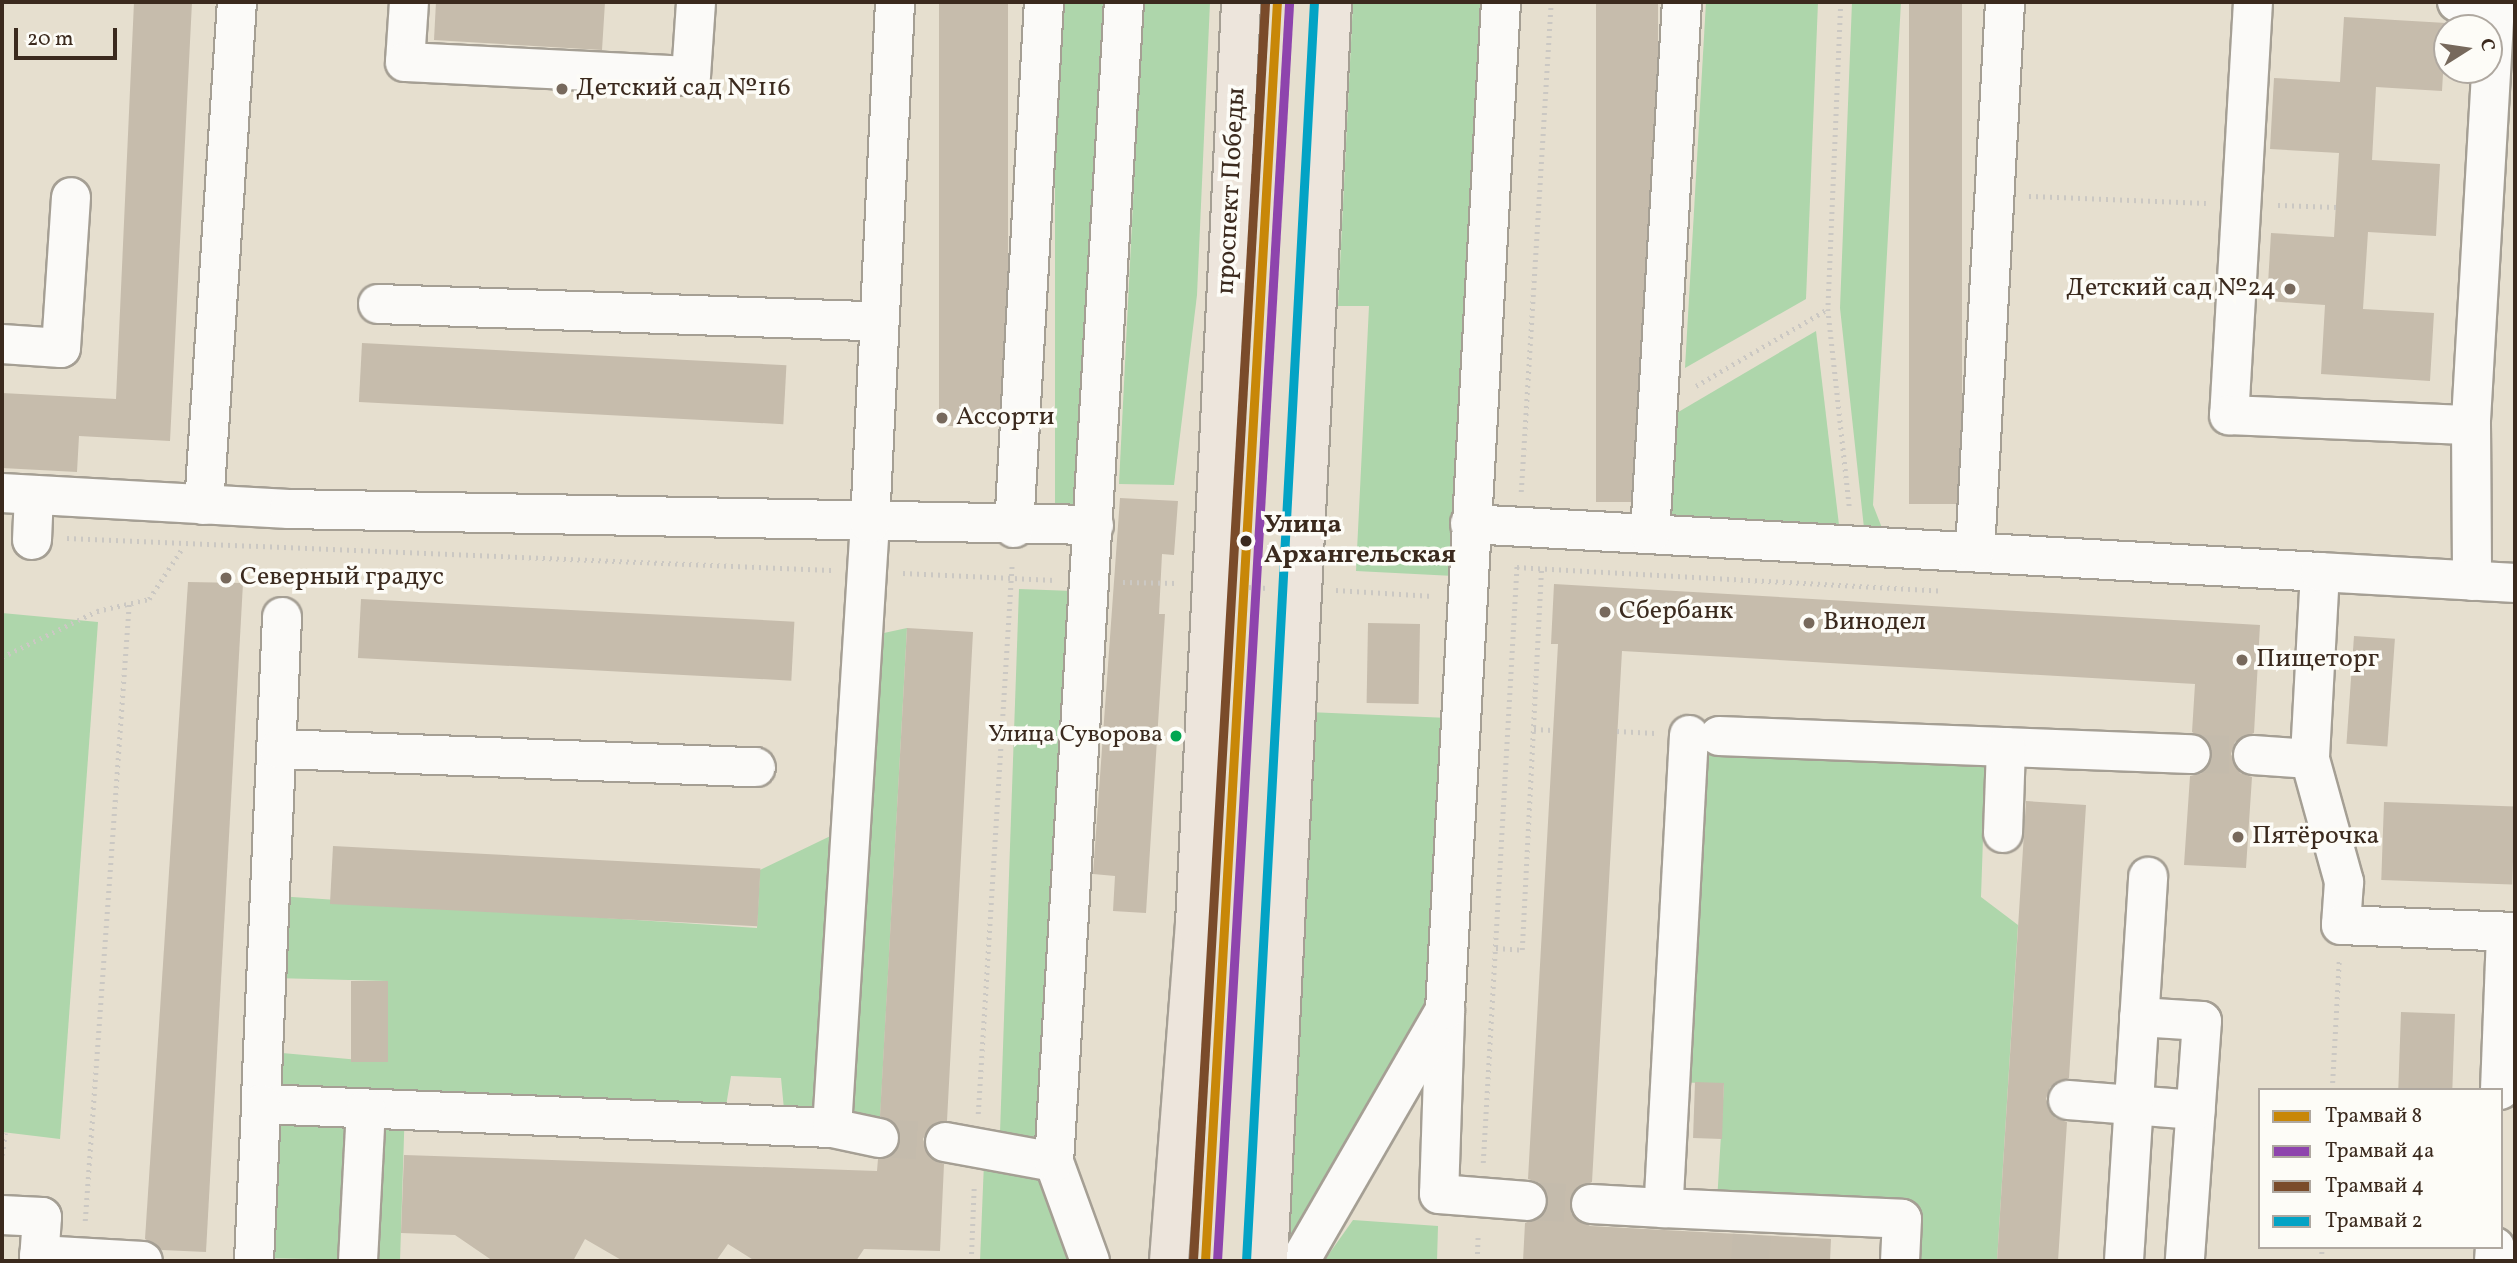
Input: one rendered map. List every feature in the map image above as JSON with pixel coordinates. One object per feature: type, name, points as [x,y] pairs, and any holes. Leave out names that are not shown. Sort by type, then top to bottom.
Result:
[{"type":"main road","name":"проспект Победы","points":[[1169,1261],[1213,584],[1241,2]]},
{"type":"main road","points":[[1268,1261],[1332,2]]},
{"type":"street","points":[[204,505],[237,2]]},
{"type":"street","points":[[409,2],[405,62],[691,76],[696,2]]},
{"type":"street","points":[[832,1128],[870,523],[877,321],[895,2]]},
{"type":"street","points":[[1014,528],[1044,2]]},
{"type":"street","points":[[1090,1261],[1054,1162],[1124,2]]},
{"type":"street","points":[[1501,2],[1470,524],[1445,1010],[1439,1194],[1527,1201]]},
{"type":"street","points":[[1650,534],[1682,2]]},
{"type":"street","points":[[1975,551],[2005,2]]},
{"type":"street","points":[[2253,2],[2229,415],[2471,425]]},
{"type":"street","points":[[2457,2],[2495,4],[2471,425],[2472,581]]},
{"type":"street","points":[[2,344],[61,348],[71,197]]},
{"type":"street","points":[[378,304],[877,321]]},
{"type":"street","points":[[32,537],[18,494],[204,505],[1014,528],[1094,525]]},
{"type":"street","points":[[1470,524],[2515,583]]},
{"type":"street","points":[[2320,572],[2310,759],[2344,882],[2342,925],[2511,932],[2500,1088]]},
{"type":"street","points":[[254,1261],[279,749],[282,617]]},
{"type":"street","points":[[1663,1208],[1704,736],[2191,754]]},
{"type":"street","points":[[2003,833],[2006,747]]},
{"type":"street","points":[[279,749],[756,767]]},
{"type":"street","points":[[2253,755],[2310,759]]},
{"type":"street","points":[[2124,1261],[2148,877]]},
{"type":"street","points":[[1300,1261],[1445,1010]]},
{"type":"street","points":[[2139,1017],[2202,1021],[2185,1261]]},
{"type":"street","points":[[2068,1100],[2196,1110]]},
{"type":"street","points":[[261,1104],[832,1128],[879,1138]]},
{"type":"street","points":[[358,1261],[366,1109]]},
{"type":"street","points":[[961,1144],[1054,1162]]},
{"type":"street","points":[[1591,1204],[1663,1208],[1752,1223],[1902,1219],[1900,1261]]},
{"type":"street","points":[[2,1215],[42,1217],[39,1258],[82,1257],[143,1261]]},
{"type":"path","points":[[1477,1261],[1551,2]]},
{"type":"path","points":[[1841,2],[1828,309],[1853,544]]},
{"type":"path","points":[[1994,195],[2336,207]]},
{"type":"path","points":[[1657,408],[1828,309]]},
{"type":"path","points":[[971,1261],[961,1144],[1014,528]]},
{"type":"path","points":[[32,537],[183,547],[1213,584],[1514,603]]},
{"type":"path","points":[[2,657],[97,611],[149,599],[183,547]]},
{"type":"path","points":[[1496,948],[1521,950],[1541,569]]},
{"type":"path","points":[[82,1257],[129,604]]},
{"type":"path","points":[[1534,729],[1553,730]]},
{"type":"path","points":[[2332,1088],[2342,925]]},
{"type":"path","points":[[2,1155],[5,1133]]},
{"type":"green space","points":[[1055,2],[1111,2],[1111,516],[1055,516]]},
{"type":"green space","points":[[1143,2],[1210,2],[1197,295],[1174,485],[1119,484]]},
{"type":"green space","points":[[1353,2],[1488,2],[1454,576],[1356,571],[1369,306],[1338,306]]},
{"type":"green space","points":[[1706,2],[1818,2],[1806,299],[1685,368]]},
{"type":"green space","points":[[1852,2],[1901,2],[1873,505],[1882,528],[1864,528],[1840,308]]},
{"type":"green space","points":[[1816,331],[1839,525],[1670,517],[1675,414]]},
{"type":"green space","points":[[1019,589],[1080,591],[1061,1143],[1000,1141]]},
{"type":"green space","points":[[2,613],[98,622],[60,1139],[2,1132]]},
{"type":"green space","points":[[907,628],[879,1138],[785,1120],[781,1078],[731,1076],[724,1118],[405,1105],[400,1261],[262,1258],[271,1052],[382,1062],[387,981],[274,978],[277,896],[757,928],[760,870],[845,829],[856,639]]},
{"type":"green space","points":[[1308,712],[1449,718],[1432,1006],[1288,1261]]},
{"type":"green space","points":[[1695,741],[1986,751],[1981,897],[2018,925],[1997,1261],[1906,1261],[1909,1214],[1717,1202],[1724,1084],[1676,1082]]},
{"type":"green space","points":[[984,1162],[1044,1170],[1075,1261],[980,1261]]},
{"type":"green space","points":[[1353,1220],[1438,1226],[1437,1261],[1324,1261]]},
{"type":"building","points":[[134,2],[192,2],[170,441],[79,436],[77,472],[2,468],[2,393],[116,399]]},
{"type":"building","points":[[436,2],[605,2],[602,50],[434,40]]},
{"type":"building","points":[[939,2],[1008,2],[1008,426],[939,426]]},
{"type":"building","points":[[1596,2],[1658,2],[1658,502],[1596,502]]},
{"type":"building","points":[[1909,2],[1962,2],[1962,504],[1909,504]]},
{"type":"building","points":[[2344,17],[2433,22],[2433,84],[2442,84],[2442,91],[2376,87],[2372,160],[2440,164],[2436,236],[2368,232],[2363,309],[2434,313],[2430,381],[2321,374],[2325,305],[2267,301],[2271,233],[2334,237],[2339,153],[2270,149],[2274,78],[2340,82]]},
{"type":"building","points":[[362,343],[786,365],[783,424],[359,402]]},
{"type":"building","points":[[1120,498],[1178,501],[1174,555],[1162,554],[1159,614],[1165,614],[1146,913],[1113,911],[1115,876],[1093,874]]},
{"type":"building","points":[[188,582],[243,583],[206,1252],[162,1250],[145,1239]]},
{"type":"building","points":[[1554,584],[2260,625],[2254,733],[2235,742],[2231,754],[2240,773],[2252,777],[2246,868],[2184,865],[2190,776],[2202,773],[2213,756],[2210,743],[2192,732],[2195,684],[1622,651],[1592,1182],[1573,1192],[1571,1213],[1590,1226],[1831,1239],[1830,1261],[1523,1261],[1525,1223],[1545,1214],[1549,1202],[1540,1183],[1528,1179],[1558,644],[1551,644]]},
{"type":"building","points":[[361,599],[794,622],[791,681],[358,658]]},
{"type":"building","points":[[1368,623],[1420,624],[1419,704],[1367,703]]},
{"type":"building","points":[[907,628],[973,632],[947,1121],[929,1127],[923,1139],[930,1158],[944,1164],[940,1251],[864,1249],[856,1261],[755,1261],[728,1244],[716,1261],[623,1261],[585,1239],[573,1261],[493,1261],[455,1235],[401,1233],[404,1155],[877,1171],[878,1159],[896,1152],[900,1131],[880,1116]]},
{"type":"building","points":[[2354,636],[2395,639],[2387,747],[2346,744]]},
{"type":"building","points":[[2026,801],[2086,805],[2069,1078],[2050,1087],[2046,1099],[2055,1118],[2067,1122],[2058,1261],[1997,1261]]},
{"type":"building","points":[[2384,802],[2515,807],[2512,885],[2381,880]]},
{"type":"building","points":[[333,846],[760,868],[757,926],[330,904]]},
{"type":"building","points":[[351,981],[388,981],[388,1062],[351,1062]]},
{"type":"building","points":[[2401,1012],[2455,1014],[2452,1088],[2398,1088]]},
{"type":"building","points":[[1695,1082],[1724,1083],[1722,1139],[1693,1138]]},
{"type":"tunnel","points":[[2191,754],[2253,755]]},
{"type":"tunnel","points":[[879,1138],[945,1142]]},
{"type":"tunnel","points":[[1527,1201],[1591,1204]]},
{"type":"tunnel","points":[[1750,1261],[1752,1235]]},
{"type":"tram line","name":"4","points":[[1193,1260],[1265,2]]},
{"type":"tram line","name":"8","points":[[1205,1261],[1277,2]]},
{"type":"tram line","name":"4а","points":[[1217,1261],[1289,3]]},
{"type":"tram line","name":"2","points":[[1246,1261],[1314,3]]},
{"type":"place","name":"Детский сад №116","points":[[562,89]]},
{"type":"place","name":"Детский сад №24","points":[[2290,289]]},
{"type":"place","name":"Ассорти","points":[[942,418]]},
{"type":"place","name":"Улица Архангельская","points":[[1246,541]]},
{"type":"place","name":"Северный градус","points":[[226,578]]},
{"type":"place","name":"Сбербанк","points":[[1605,612]]},
{"type":"place","name":"Винодел","points":[[1809,623]]},
{"type":"place","name":"Пищеторг","points":[[2242,660]]},
{"type":"place","name":"Улица Суворова","points":[[1176,736]]},
{"type":"place","name":"Пятёрочка","points":[[2238,837]]}]
